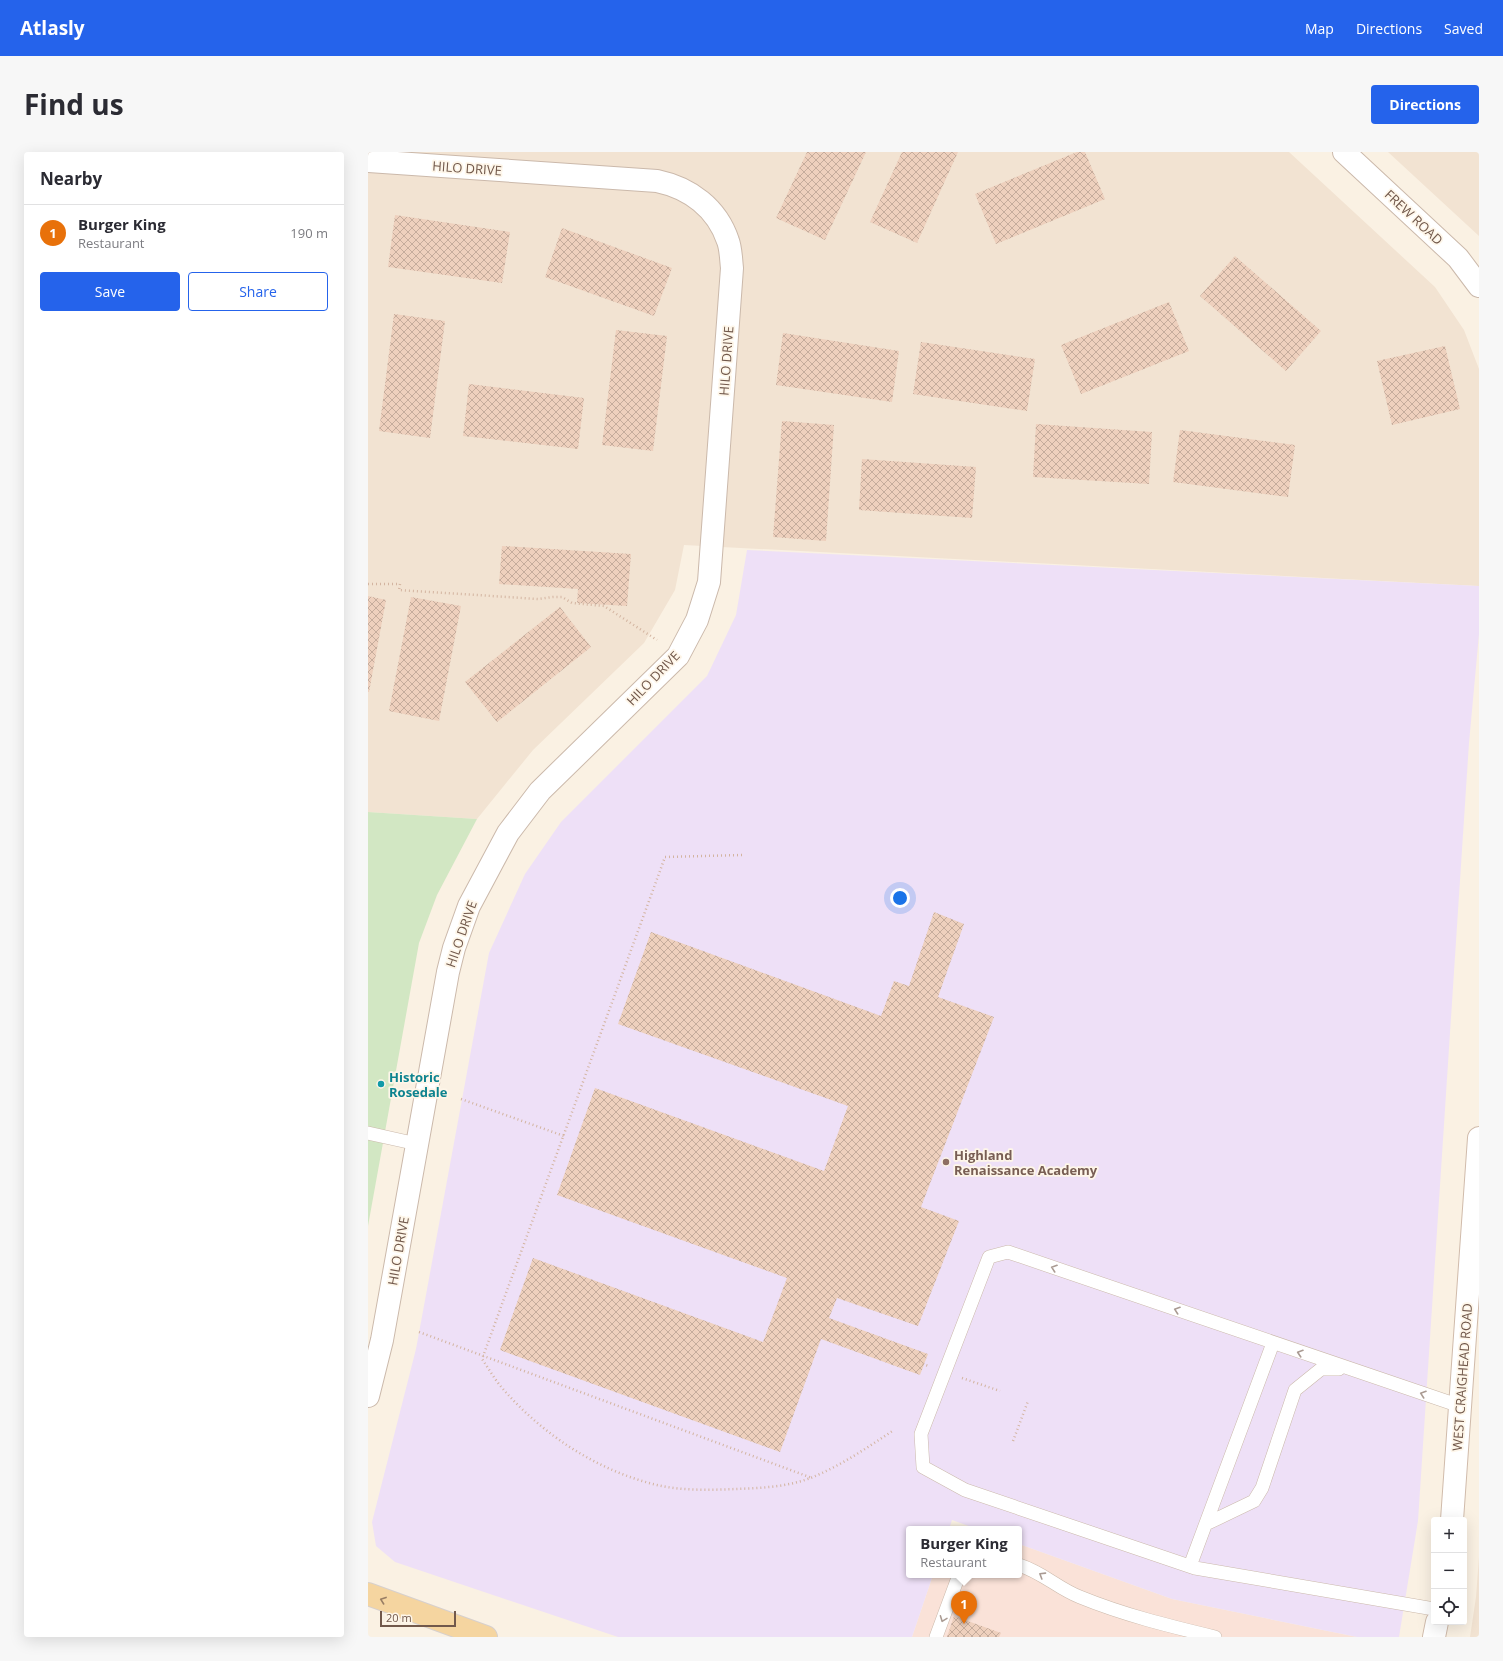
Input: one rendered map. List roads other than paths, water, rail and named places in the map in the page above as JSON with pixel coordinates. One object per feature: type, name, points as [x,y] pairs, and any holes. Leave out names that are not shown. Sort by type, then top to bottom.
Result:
[{"type":"main road","points":[[368,1594],[486,1637]]},
{"type":"street","name":"FREW ROAD","points":[[1344,152],[1458,258],[1479,286]]},
{"type":"street","name":"HILO DRIVE","points":[[368,161],[411,158],[650,180],[670,184],[695,196],[715,216],[728,241],[732,268],[709,582],[697,620],[678,656],[540,791],[508,833],[469,906],[454,948],[448,972],[382,1340],[368,1396]]},
{"type":"street","name":"WEST CRAIGHEAD ROAD","points":[[1452,1517],[1478,1171],[1479,1138]]},
{"type":"street","points":[[1434,1637],[1436,1625]]},
{"type":"lane","points":[[368,1133],[417,1144]]},
{"type":"lane","points":[[1431,1608],[1190,1566],[965,1490],[923,1467],[921,1434],[989,1257],[1008,1252],[1294,1351],[1460,1406]]},
{"type":"lane","points":[[1190,1566],[1273,1343]]},
{"type":"lane","points":[[1206,1524],[1254,1501],[1262,1488],[1295,1390],[1321,1369],[1351,1369]]},
{"type":"lane","points":[[1022,1565],[1043,1575],[1063,1590],[1080,1597],[1161,1624],[1215,1637]]},
{"type":"lane","points":[[936,1637],[958,1578]]},
{"type":"place","name":"Historic Rosedale","points":[[381,1084]]},
{"type":"place","name":"Highland Renaissance Academy","points":[[946,1162]]},
{"type":"place","name":"Burger King","points":[[964,1624]]}]
